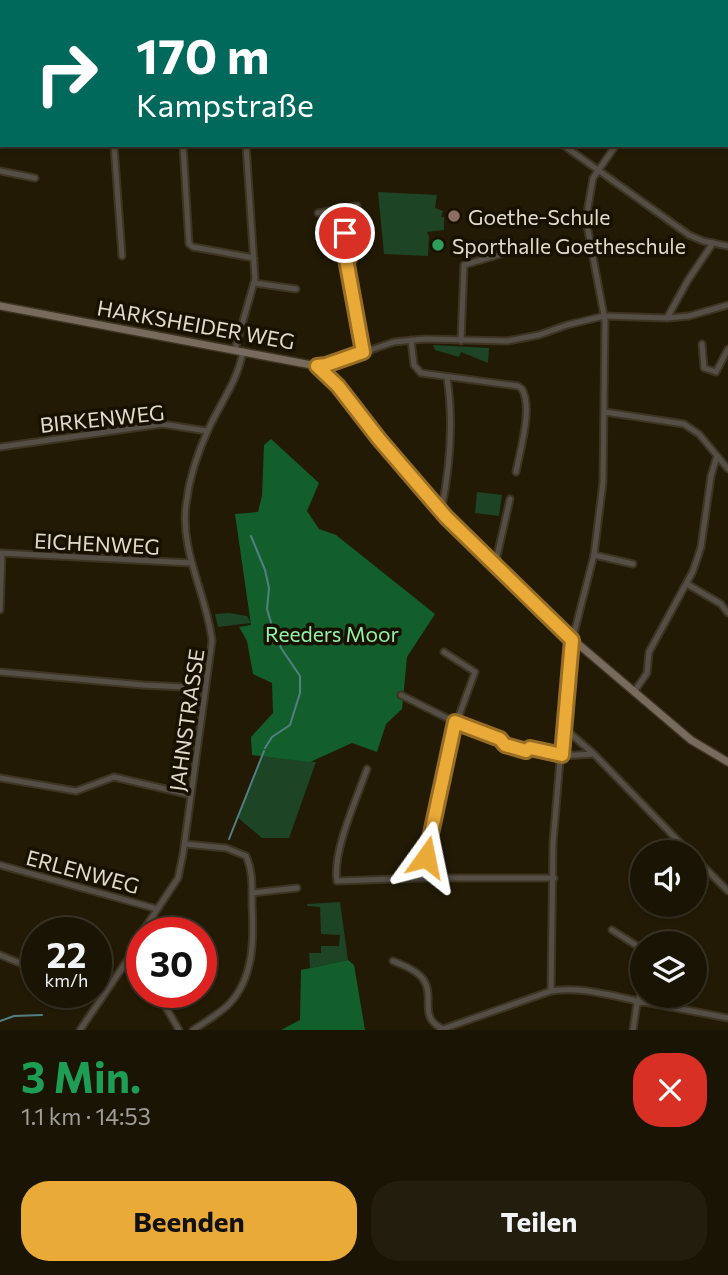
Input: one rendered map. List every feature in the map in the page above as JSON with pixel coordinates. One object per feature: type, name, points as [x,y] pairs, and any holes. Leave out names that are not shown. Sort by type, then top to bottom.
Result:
[{"type":"main road","name":"HARKSHEIDER WEG","points":[[0,306],[317,366],[338,386],[441,512],[572,640],[691,740],[728,762]]},
{"type":"street","points":[[288,0],[299,0]]},
{"type":"street","points":[[114,147],[122,256]]},
{"type":"street","points":[[183,147],[189,244],[254,258]]},
{"type":"street","name":"JAHNSTRASSE","points":[[151,917],[178,878],[185,844],[212,640],[210,623],[192,563],[185,525],[186,504],[208,431],[236,378],[239,350],[254,283],[246,147]]},
{"type":"street","points":[[566,147],[689,235],[728,246]]},
{"type":"street","points":[[551,991],[553,843],[572,640],[594,555],[603,482],[604,316],[587,225],[588,207],[593,178],[615,147]]},
{"type":"street","points":[[0,172],[35,178]]},
{"type":"street","points":[[318,213],[357,206]]},
{"type":"street","points":[[337,210],[349,258],[346,259],[363,352]]},
{"type":"street","points":[[667,318],[712,243]]},
{"type":"street","points":[[461,341],[464,265],[504,253]]},
{"type":"street","points":[[254,283],[296,289]]},
{"type":"street","points":[[317,366],[411,340],[492,342],[535,336],[604,316],[667,318],[699,314],[728,304]]},
{"type":"street","points":[[411,340],[416,370],[447,378],[518,386],[522,389],[526,401],[525,418],[516,471]]},
{"type":"street","points":[[702,344],[704,368],[716,372],[728,349]]},
{"type":"street","points":[[441,512],[451,429],[447,378]]},
{"type":"street","points":[[605,412],[684,424],[699,435],[728,469]]},
{"type":"street","name":"BIRKENWEG","points":[[0,447],[162,424],[208,431]]},
{"type":"street","points":[[634,692],[647,673],[649,652],[687,584],[701,547],[711,477],[717,456]]},
{"type":"street","points":[[495,565],[510,499]]},
{"type":"street","points":[[0,610],[1,553]]},
{"type":"street","name":"EICHENWEG","points":[[1,553],[192,563]]},
{"type":"street","points":[[594,555],[633,564]]},
{"type":"street","points":[[687,584],[720,604],[728,614]]},
{"type":"street","points":[[422,878],[455,722],[475,672],[444,652]]},
{"type":"street","points":[[0,672],[205,688]]},
{"type":"street","points":[[401,695],[455,722],[500,739],[505,745],[526,751],[530,748],[562,755],[594,754]]},
{"type":"street","points":[[564,728],[594,754],[677,840]]},
{"type":"street","points":[[368,769],[339,853],[335,870],[337,881],[554,878]]},
{"type":"street","points":[[0,778],[76,791],[114,777],[191,795]]},
{"type":"street","points":[[185,844],[226,848],[246,856],[250,866],[252,892],[253,944],[246,976],[240,990],[229,1004],[193,1030]]},
{"type":"street","name":"ERLENWEG","points":[[0,865],[157,909]]},
{"type":"street","points":[[707,870],[728,891]]},
{"type":"street","points":[[252,892],[297,888]]},
{"type":"street","points":[[612,930],[630,941]]},
{"type":"street","points":[[0,955],[21,964]]},
{"type":"street","name":"JAHNSTRASSE","points":[[112,978],[126,960]]},
{"type":"street","points":[[393,961],[408,967],[423,979],[428,993],[430,1019],[442,1030],[551,991],[591,990],[630,999]]},
{"type":"street","name":"JAHNSTRASSE","points":[[80,1030],[92,1008]]},
{"type":"street","points":[[166,1008],[179,1030]]},
{"type":"street","points":[[633,1030],[636,1008]]},
{"type":"street","points":[[676,1008],[728,1018]]},
{"type":"green space","points":[[378,192],[437,195],[435,208],[443,211],[441,217],[444,217],[444,230],[427,232],[428,256],[384,254]]},
{"type":"green space","points":[[433,345],[489,348],[488,363],[461,352],[459,357],[435,350]]},
{"type":"green space","name":"Reeders Moor","points":[[271,439],[319,483],[307,511],[319,529],[336,535],[435,614],[407,657],[402,709],[386,724],[377,752],[352,743],[310,762],[252,755],[251,737],[273,713],[272,683],[253,674],[247,641],[239,627],[251,625],[235,514],[258,512],[262,496],[264,445]]},
{"type":"green space","points":[[477,492],[502,495],[499,516],[475,513]]},
{"type":"green space","points":[[215,614],[247,616],[251,623],[218,627]]},
{"type":"green space","points":[[262,756],[316,762],[289,838],[262,838],[237,817]]},
{"type":"green space","points":[[340,902],[348,960],[310,968],[309,953],[321,953],[321,946],[339,946],[340,935],[321,934],[320,907],[307,904]]},
{"type":"green space","points":[[348,960],[354,965],[365,1030],[281,1030],[300,1020],[301,970]]},
{"type":"waterway","points":[[251,536],[265,570],[269,588],[267,609],[272,626],[281,648],[300,676],[300,693],[290,725],[272,737],[265,748]]},
{"type":"waterway","points":[[229,839],[264,751]]},
{"type":"waterway","points":[[0,1021],[14,1016],[42,1015]]},
{"type":"place","name":"Goethe-Schule","points":[[454,216]]},
{"type":"place","name":"Sporthalle Goetheschule","points":[[438,245]]},
{"type":"route","points":[[345,233],[349,258],[346,259],[363,352],[317,366],[338,386],[427,497],[572,640],[562,755],[530,748],[526,751],[505,745],[500,739],[455,722],[426,857]]}]
